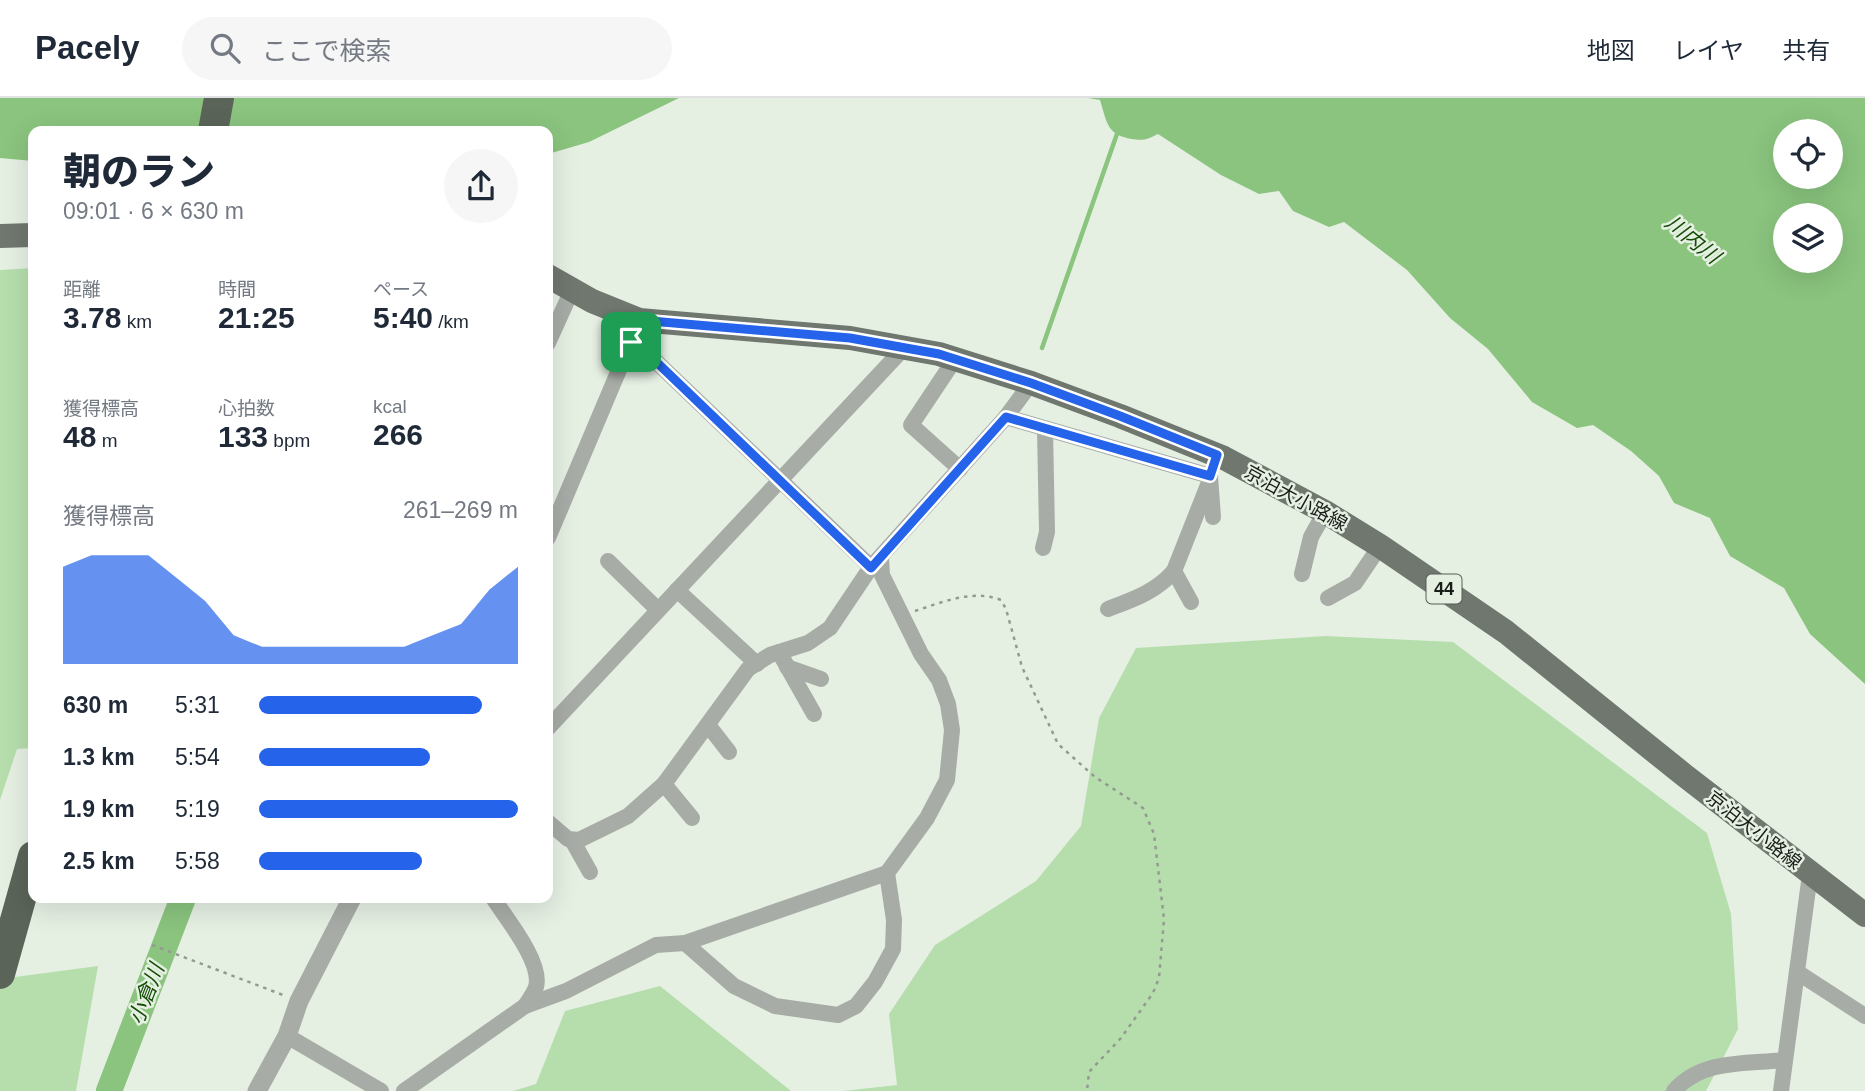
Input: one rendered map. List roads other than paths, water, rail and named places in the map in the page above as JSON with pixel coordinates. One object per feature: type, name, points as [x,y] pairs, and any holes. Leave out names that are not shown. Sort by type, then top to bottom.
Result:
[{"type":"highway","points":[[214,126],[219,98]]},
{"type":"highway","points":[[0,974],[28,874]]},
{"type":"main road","points":[[0,236],[28,235]]},
{"type":"main road","name":"京泊大小路線","points":[[553,279],[592,301],[635,331],[850,338],[955,359],[1031,383],[1120,416],[1213,466],[1325,512],[1506,632],[1865,915]]},
{"type":"street","points":[[553,332],[572,289]]},
{"type":"street","points":[[404,1091],[525,1006],[566,991],[656,945],[685,943],[887,873],[927,818],[947,780],[952,730],[948,704],[939,680],[921,654],[876,563],[780,480],[645,351],[635,331]]},
{"type":"street","points":[[553,526],[635,331]]},
{"type":"street","points":[[553,723],[904,348]]},
{"type":"street","points":[[955,359],[911,425],[960,469]]},
{"type":"street","points":[[553,826],[568,839],[579,840],[628,816],[664,784],[748,669],[757,664],[783,660],[831,628],[876,563],[1006,417],[1031,383]]},
{"type":"street","points":[[1006,417],[1045,429],[1213,466]]},
{"type":"street","points":[[1043,548],[1047,532],[1045,429]]},
{"type":"street","points":[[1213,466],[1213,517]]},
{"type":"street","points":[[1108,609],[1144,595],[1166,581],[1174,571],[1201,505],[1213,466]]},
{"type":"street","points":[[1302,574],[1311,537],[1325,512]]},
{"type":"street","points":[[1328,598],[1355,583],[1380,546]]},
{"type":"street","points":[[608,561],[658,610]]},
{"type":"street","points":[[1174,571],[1191,602]]},
{"type":"street","points":[[677,590],[757,664]]},
{"type":"street","points":[[783,660],[821,679]]},
{"type":"street","points":[[783,660],[814,714]]},
{"type":"street","points":[[708,725],[729,752]]},
{"type":"street","points":[[664,784],[692,818]]},
{"type":"street","points":[[572,839],[590,873]]},
{"type":"street","points":[[685,943],[734,986],[775,1006],[838,1015],[856,1006],[876,982],[893,949],[894,920],[887,873]]},
{"type":"street","points":[[1781,1091],[1810,874]]},
{"type":"street","points":[[257,1091],[287,1036],[299,1001],[349,903]]},
{"type":"street","points":[[496,903],[534,963],[536,988],[525,1006]]},
{"type":"street","points":[[1797,972],[1865,1016]]},
{"type":"street","points":[[287,1036],[381,1091]]},
{"type":"street","points":[[1674,1091],[1693,1073],[1707,1068],[1785,1060]]},
{"type":"water","points":[[0,98],[679,98],[589,142],[553,153],[553,126],[28,126],[28,161],[0,158]]},
{"type":"water","name":"川内川","points":[[1088,98],[1865,98],[1865,684],[1810,634],[1784,588],[1730,556],[1710,518],[1674,503],[1659,476],[1631,451],[1593,425],[1577,428],[1532,402],[1488,349],[1450,318],[1407,270],[1344,222],[1329,227],[1293,211],[1279,191],[1259,194],[1221,175],[1158,134],[1140,140],[1117,134],[1109,127],[1100,100]]},
{"type":"waterway","points":[[1042,348],[1118,131]]},
{"type":"waterway","name":"小倉川","points":[[109,1091],[181,903]]}]
